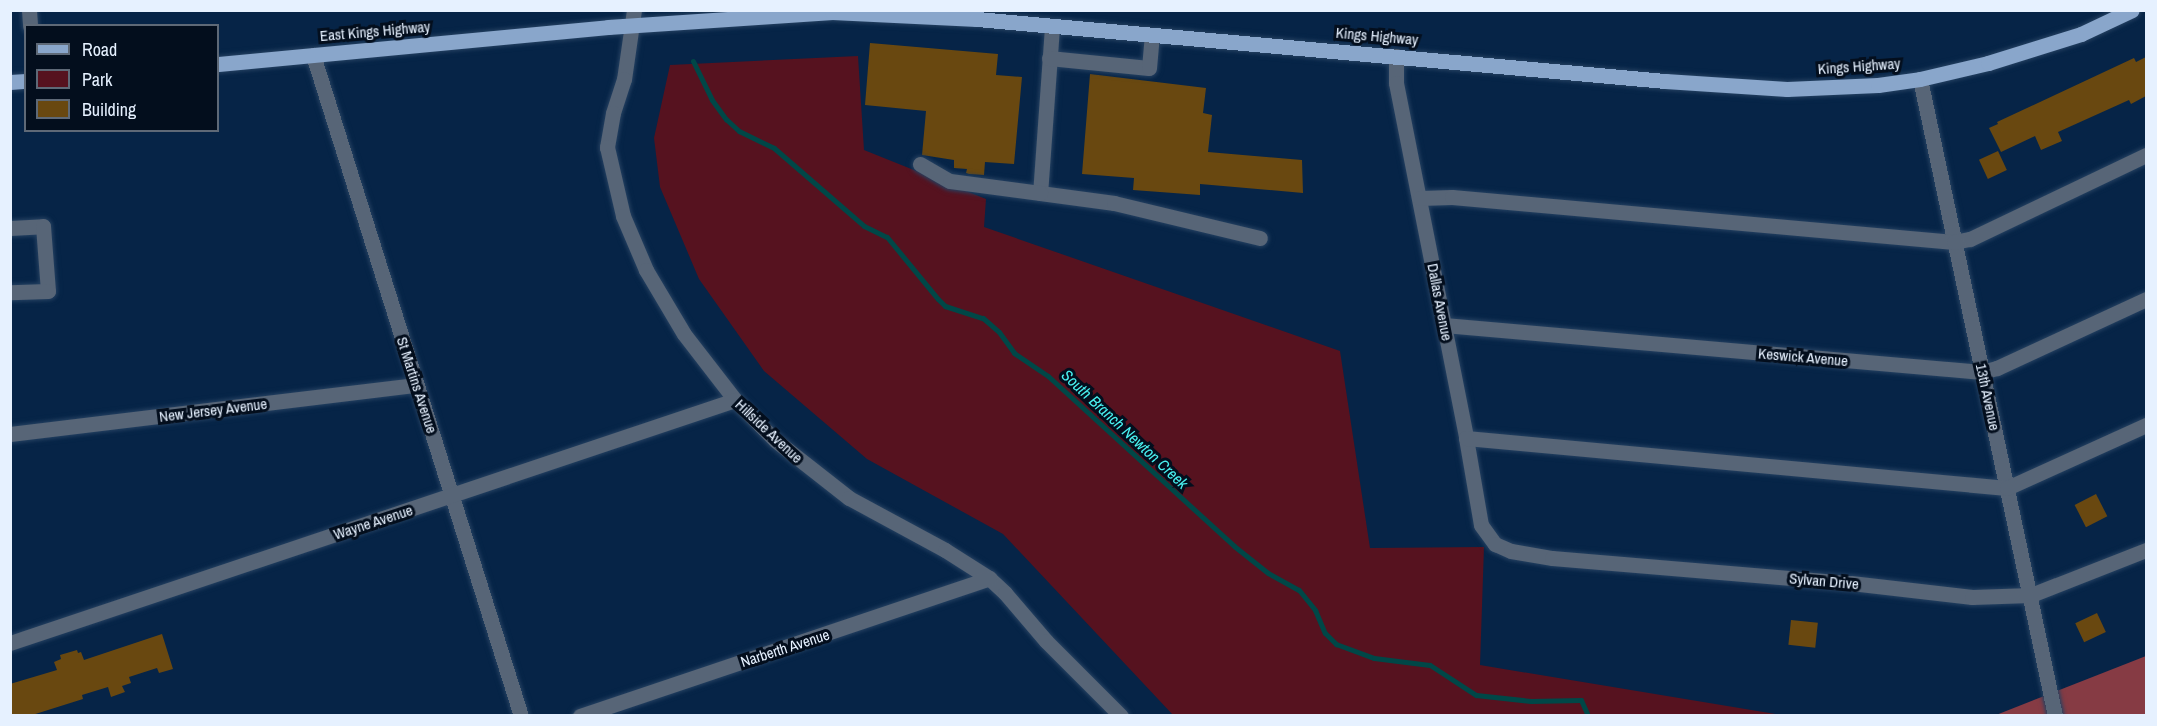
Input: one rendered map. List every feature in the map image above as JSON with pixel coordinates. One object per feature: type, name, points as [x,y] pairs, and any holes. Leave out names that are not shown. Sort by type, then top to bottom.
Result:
[{"type":"main road","name":"Kings Highway","points":[[608,27],[832,12],[976,15],[1052,27],[1665,81],[1787,89],[1878,85],[1920,79],[1988,63],[2081,34],[2132,10]]},
{"type":"main road","name":"East Kings Highway","points":[[219,64],[608,27]]},
{"type":"street","name":"Hillside Avenue","points":[[634,10],[624,79],[613,113],[607,147],[613,182],[623,216],[646,270],[684,334],[735,400],[775,440],[849,498],[945,550],[989,578],[1005,593],[1046,641],[1121,716]]},
{"type":"street","points":[[1040,193],[1052,27]]},
{"type":"street","points":[[1049,58],[1149,68],[1152,36]]},
{"type":"street","name":"St Martins Avenue","points":[[313,55],[521,716]]},
{"type":"street","name":"Dallas Avenue","points":[[1396,56],[1396,83],[1420,198],[1481,525],[1495,544]]},
{"type":"street","name":"13th Avenue","points":[[1920,79],[2055,716]]},
{"type":"street","points":[[1420,198],[1452,197],[1954,242],[1970,239],[2146,155]]},
{"type":"street","points":[[920,164],[950,181],[1114,203],[1260,238]]},
{"type":"street","points":[[10,228],[43,226],[48,291],[10,292]]},
{"type":"street","name":"Keswick Avenue","points":[[1444,325],[1982,372],[2007,364],[2146,299]]},
{"type":"street","name":"New Jersey Avenue","points":[[10,435],[416,385]]},
{"type":"street","name":"Wayne Avenue","points":[[10,643],[735,400]]},
{"type":"street","points":[[1466,438],[2007,488],[2146,425]]},
{"type":"street","name":"Sylvan Drive","points":[[1495,544],[1511,551],[1552,558],[1839,582],[1971,597],[2031,595],[2146,550]]},
{"type":"street","name":"Narberth Avenue","points":[[580,716],[989,578]]},
{"type":"green space","points":[[858,56],[864,150],[986,199],[984,227],[1340,351],[1370,548],[1484,547],[1480,665],[1781,715],[1173,715],[1003,534],[867,459],[764,371],[699,279],[660,187],[654,138],[670,65]]},
{"type":"shaded area","points":[[2146,656],[2146,715],[1996,715]]},
{"type":"building","points":[[870,43],[998,54],[996,75],[1022,77],[1014,164],[985,162],[984,175],[969,174],[966,173],[967,169],[954,168],[954,160],[922,155],[926,111],[865,105]]},
{"type":"building","points":[[2146,57],[2146,96],[2131,104],[2129,100],[2058,132],[2062,141],[2041,150],[2035,136],[2001,152],[1989,128],[1998,124],[1997,122],[2134,58],[2136,62]]},
{"type":"building","points":[[1090,74],[1206,88],[1203,113],[1212,115],[1208,152],[1302,160],[1303,193],[1200,184],[1200,195],[1133,190],[1134,178],[1082,174]]},
{"type":"building","points":[[1998,151],[2007,170],[1988,179],[1979,160]]},
{"type":"building","points":[[2096,494],[2107,516],[2086,527],[2075,505]]},
{"type":"building","points":[[2097,613],[2106,632],[2084,642],[2075,623]]},
{"type":"building","points":[[1791,620],[1818,623],[1815,648],[1788,645]]},
{"type":"building","points":[[162,634],[173,669],[159,673],[157,668],[129,677],[131,683],[122,686],[125,692],[111,697],[108,687],[82,695],[83,699],[29,716],[10,716],[10,684],[57,670],[54,662],[61,659],[60,655],[77,650],[78,653],[81,652],[84,660]]},
{"type":"waterway","name":"South Branch Newton Creek","points":[[693,61],[712,100],[726,119],[739,131],[774,148],[864,226],[887,237],[945,306],[983,318],[999,332],[1014,353],[1048,376],[1234,546],[1268,573],[1299,590],[1315,610],[1325,633],[1336,644],[1374,658],[1430,665],[1476,695],[1531,701],[1581,700],[1588,716]]}]
